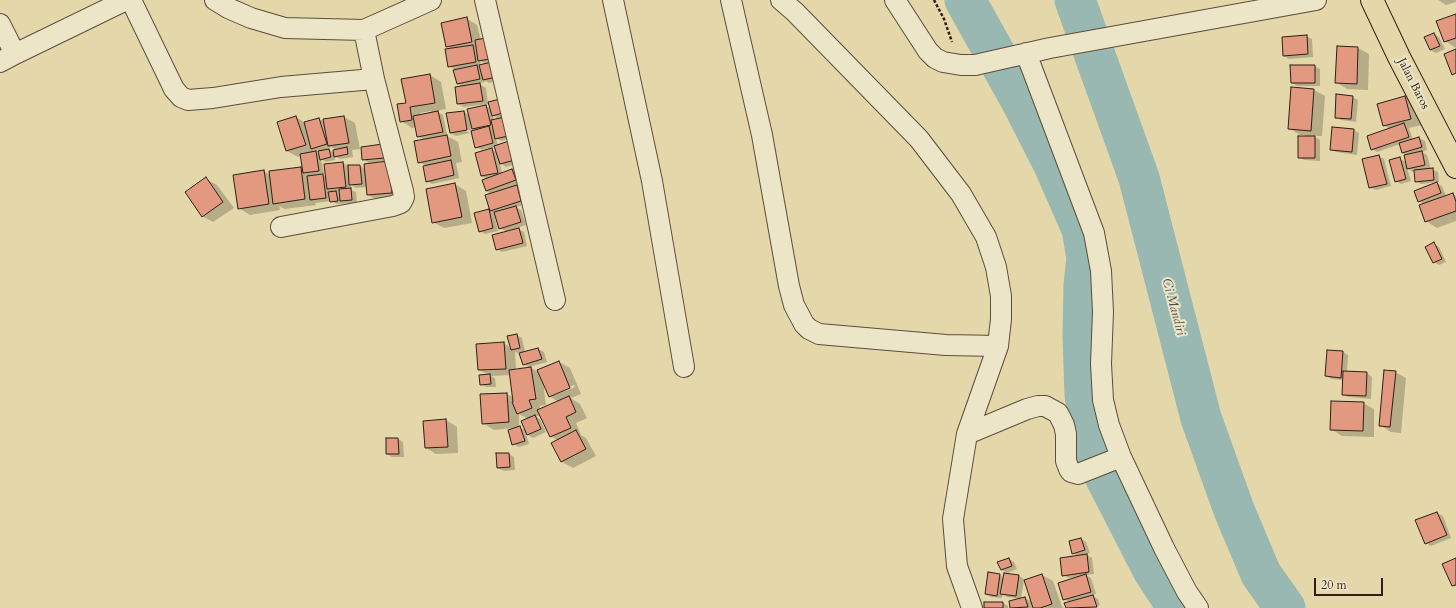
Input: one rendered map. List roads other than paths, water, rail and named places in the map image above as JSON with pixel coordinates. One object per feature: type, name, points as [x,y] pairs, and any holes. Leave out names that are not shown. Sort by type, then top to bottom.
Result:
[{"type":"main road","name":"Jalan Baros","points":[[1372,0],[1398,57],[1456,167]]},
{"type":"street","points":[[0,24],[8,58],[126,0]]},
{"type":"street","points":[[131,0],[174,90],[181,97],[188,100],[213,98],[281,87],[374,79]]},
{"type":"street","points":[[223,3],[251,18],[285,28],[364,30],[431,0]]},
{"type":"street","points":[[485,0],[556,300]]},
{"type":"street","points":[[613,0],[652,181],[684,367]]},
{"type":"street","points":[[731,0],[762,135],[789,286],[794,305],[804,324],[819,334],[946,345],[998,346]]},
{"type":"street","points":[[781,0],[796,12],[919,139],[961,194],[986,237],[996,267],[1001,296],[1001,319],[998,346],[967,434],[953,519],[957,566],[972,608]]},
{"type":"street","points":[[895,0],[928,51],[935,58],[943,62],[968,65],[1204,19],[1316,0]]},
{"type":"street","points":[[281,227],[402,203],[404,197],[374,79],[364,30]]},
{"type":"street","points":[[1016,55],[1094,233],[1100,272],[1103,312],[1101,364],[1103,400],[1109,425],[1112,460],[1164,548],[1187,592],[1198,608]]},
{"type":"street","points":[[967,434],[1027,409],[1045,406],[1058,413],[1061,418],[1066,434],[1066,461],[1071,472],[1078,474],[1112,460]]},
{"type":"waterway","points":[[965,0],[1022,102],[1054,165],[1082,229],[1087,258],[1084,285],[1083,336],[1085,395],[1093,453],[1153,570],[1178,608]]},
{"type":"waterway","name":"Ci Mandiri","points":[[1075,0],[1139,178],[1201,418],[1234,510],[1261,574],[1285,608]]}]
